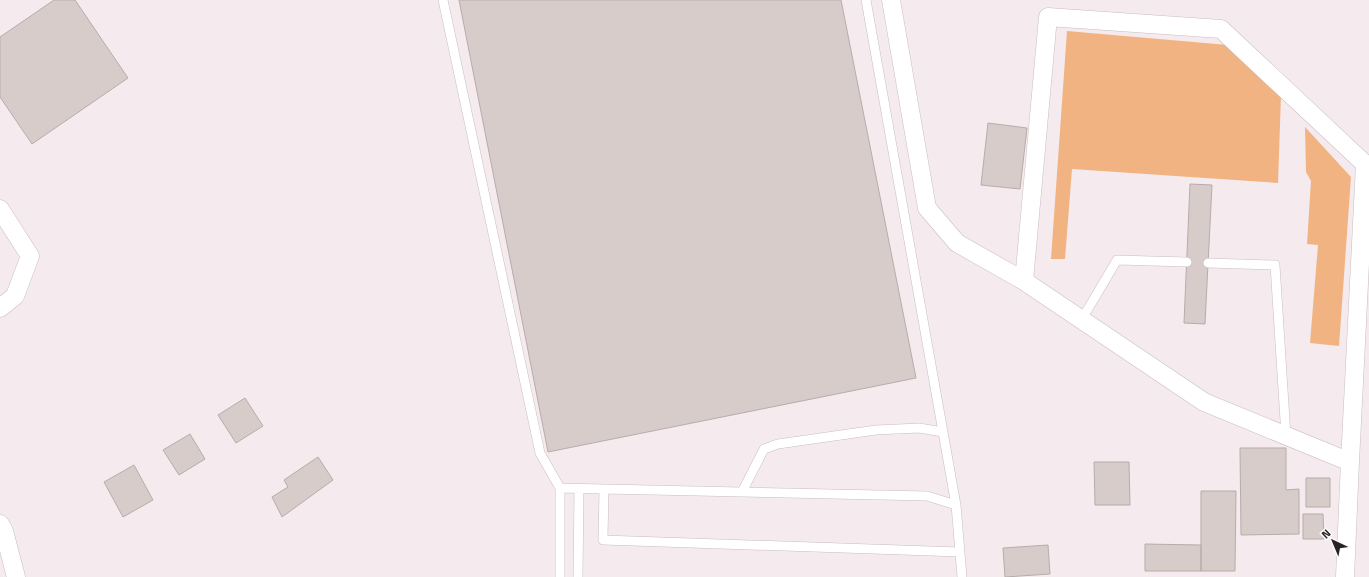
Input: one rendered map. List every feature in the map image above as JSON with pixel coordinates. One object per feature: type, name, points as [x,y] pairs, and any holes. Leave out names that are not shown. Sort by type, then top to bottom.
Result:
[{"type":"street","points":[[891,0],[927,208],[957,243],[1024,281],[1204,402],[1350,462]]},
{"type":"street","points":[[1024,281],[1048,17],[1221,29],[1365,164],[1345,577]]},
{"type":"street","points":[[0,208],[30,256],[15,296],[0,308]]},
{"type":"street","points":[[0,524],[4,530],[16,577]]},
{"type":"lane","points":[[443,0],[540,453],[560,488],[560,577]]},
{"type":"lane","points":[[866,0],[956,505],[962,577]]},
{"type":"lane","points":[[1082,320],[1117,260],[1187,262]]},
{"type":"lane","points":[[1208,263],[1275,266],[1286,436]]},
{"type":"lane","points":[[742,492],[764,449],[778,444],[876,430],[920,428],[943,432]]},
{"type":"lane","points":[[560,488],[926,496],[956,505]]},
{"type":"lane","points":[[578,577],[579,489]]},
{"type":"lane","points":[[604,489],[603,540],[960,552]]},
{"type":"shaded area","points":[[1067,31],[1228,45],[1281,95],[1278,183],[1072,169],[1065,259],[1051,259]]},
{"type":"shaded area","points":[[1305,127],[1351,177],[1339,346],[1310,343],[1318,245],[1307,244],[1311,181],[1306,172]]},
{"type":"building","points":[[54,0],[75,0],[128,78],[32,144],[0,97],[0,37]]},
{"type":"building","points":[[459,0],[841,0],[916,378],[548,452]]},
{"type":"building","points":[[988,123],[1027,128],[1020,189],[981,185]]},
{"type":"building","points":[[1190,184],[1212,185],[1205,324],[1184,323]]},
{"type":"building","points":[[245,398],[263,426],[236,443],[218,415]]},
{"type":"building","points":[[190,434],[205,459],[179,475],[163,450]]},
{"type":"building","points":[[1240,448],[1286,448],[1286,490],[1299,489],[1299,534],[1241,535]]},
{"type":"building","points":[[318,457],[333,480],[282,517],[272,497],[288,487],[284,480]]},
{"type":"building","points":[[1094,462],[1129,462],[1130,505],[1095,505]]},
{"type":"building","points":[[134,465],[153,500],[123,517],[104,482]]},
{"type":"building","points":[[1306,478],[1330,478],[1330,507],[1306,507]]},
{"type":"building","points":[[1201,491],[1236,491],[1235,571],[1201,571]]},
{"type":"building","points":[[1303,514],[1323,514],[1324,539],[1303,539]]},
{"type":"building","points":[[1145,544],[1201,545],[1201,571],[1145,571]]},
{"type":"building","points":[[1048,545],[1050,574],[1005,577],[1003,548]]}]
